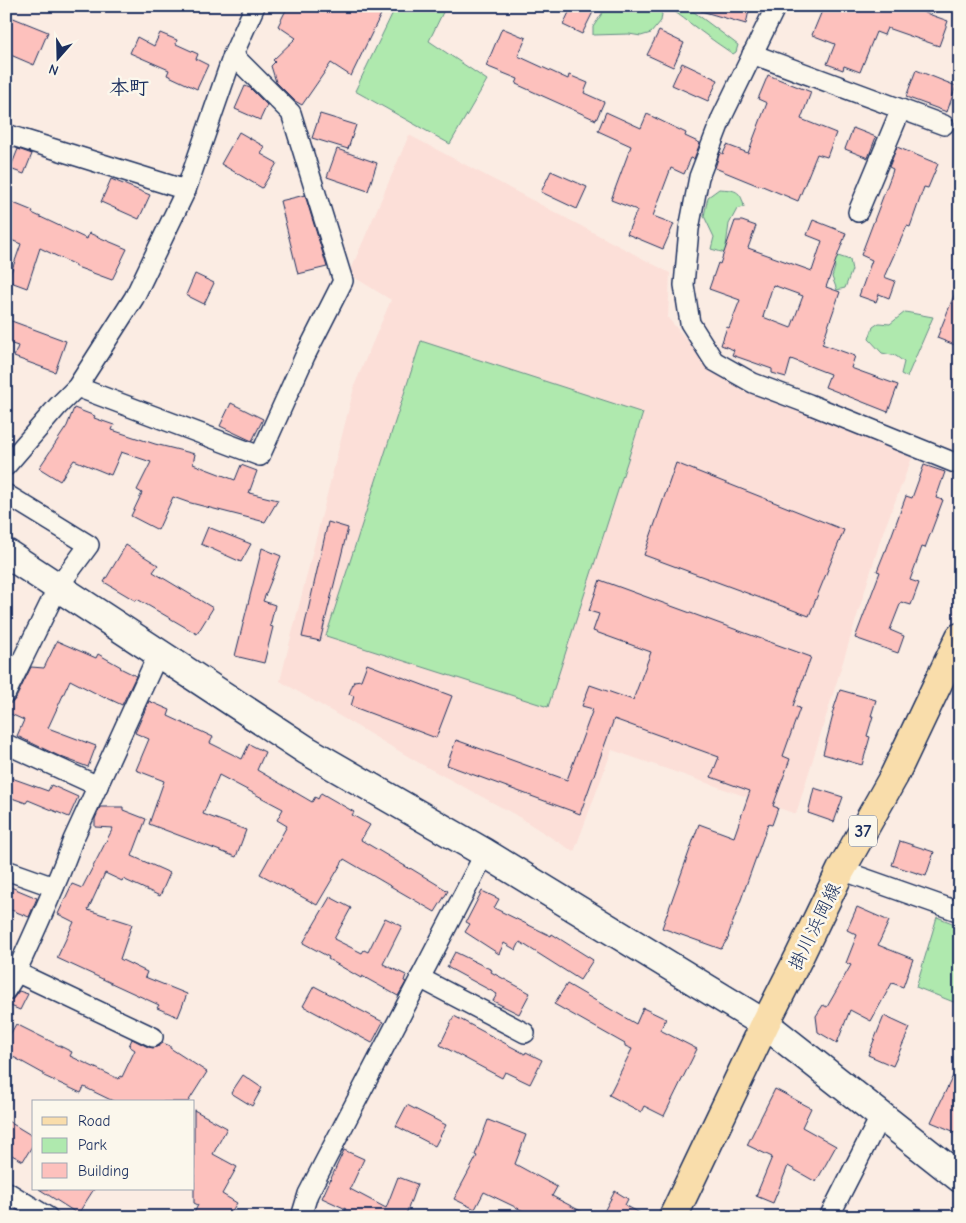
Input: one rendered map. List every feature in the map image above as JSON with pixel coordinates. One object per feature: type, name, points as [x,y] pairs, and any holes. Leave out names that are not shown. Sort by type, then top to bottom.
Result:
[{"type":"main road","name":"掛川浜岡線","points":[[673,1217],[841,870],[894,776],[959,643]]},
{"type":"street","points":[[6,466],[76,387],[134,298],[186,190],[233,55],[255,6]]},
{"type":"street","points":[[776,6],[722,117],[698,177],[689,229],[684,285],[690,323],[714,361],[753,383],[960,466]]},
{"type":"street","points":[[752,54],[944,125]]},
{"type":"street","points":[[76,387],[260,456],[305,356],[344,281],[291,113],[233,55]]},
{"type":"street","points":[[858,212],[900,109]]},
{"type":"street","points":[[6,134],[186,190]]},
{"type":"street","points":[[6,494],[89,544],[58,587],[6,693]]},
{"type":"street","points":[[6,553],[306,750],[485,853],[765,1024],[960,1178]]},
{"type":"street","points":[[6,990],[16,972],[73,840],[159,652]]},
{"type":"street","points":[[6,744],[98,786]]},
{"type":"street","points":[[301,1217],[308,1194],[485,853]]},
{"type":"street","points":[[6,870],[54,887]]},
{"type":"street","points":[[841,870],[960,912]]},
{"type":"street","points":[[16,972],[153,1037]]},
{"type":"street","points":[[420,978],[525,1032]]},
{"type":"street","points":[[829,1217],[881,1115]]},
{"type":"street","points":[[6,1191],[48,1217]]},
{"type":"shaded area","points":[[409,135],[670,273],[668,318],[713,370],[912,458],[882,535],[796,814],[612,750],[574,852],[514,814],[421,764],[280,681],[355,384],[391,300],[349,274]]},
{"type":"green space","points":[[396,6],[446,6],[429,41],[487,80],[450,144],[355,91]]},
{"type":"green space","points":[[607,6],[654,6],[662,14],[661,21],[651,33],[641,36],[629,34],[593,35],[593,27]]},
{"type":"green space","points":[[667,6],[686,6],[738,45],[736,52],[733,54]]},
{"type":"green space","points":[[719,189],[739,194],[744,207],[737,209],[729,224],[725,253],[711,249],[714,237],[704,216],[708,197]]},
{"type":"green space","points":[[835,255],[850,260],[852,270],[845,288],[837,290],[832,277],[835,267],[832,260]]},
{"type":"green space","points":[[905,312],[933,317],[907,377],[901,374],[904,362],[896,356],[882,353],[869,339],[873,327],[879,323],[890,324]]},
{"type":"green space","points":[[421,341],[643,413],[548,707],[326,636]]},
{"type":"green space","points":[[937,917],[960,926],[960,994],[956,1003],[916,987]]},
{"type":"building","points":[[288,6],[385,6],[351,76],[331,63],[302,105],[295,101],[276,82],[271,66],[275,62],[273,60],[296,38],[278,26]]},
{"type":"building","points":[[572,6],[596,6],[582,34],[563,25]]},
{"type":"building","points":[[701,6],[750,6],[746,24],[701,11]]},
{"type":"building","points":[[824,6],[906,6],[948,21],[939,46],[887,28],[884,35],[876,32],[860,72],[844,66],[843,70],[827,64],[835,44],[812,35]]},
{"type":"building","points":[[6,15],[48,32],[34,65],[6,53]]},
{"type":"building","points":[[502,28],[526,38],[518,56],[568,79],[569,75],[588,83],[584,93],[604,102],[596,120],[516,84],[518,79],[486,66]]},
{"type":"building","points":[[659,31],[684,43],[673,67],[647,55]]},
{"type":"building","points":[[160,33],[177,40],[176,44],[198,54],[196,59],[208,65],[197,89],[167,75],[169,70],[130,53],[137,37],[154,46]]},
{"type":"building","points":[[682,63],[718,80],[708,101],[672,85]]},
{"type":"building","points":[[916,70],[956,86],[947,112],[906,97]]},
{"type":"building","points":[[768,75],[811,92],[801,119],[836,133],[827,157],[817,154],[798,201],[715,168],[720,152],[723,154],[727,145],[748,153],[767,103],[758,99]]},
{"type":"building","points":[[245,86],[250,88],[267,105],[260,120],[235,109]]},
{"type":"building","points":[[606,112],[641,128],[647,114],[686,133],[685,136],[700,143],[694,159],[691,158],[684,174],[671,168],[653,216],[674,224],[663,249],[627,234],[637,210],[611,200],[631,146],[598,131]]},
{"type":"building","points":[[320,114],[356,125],[348,149],[312,138]]},
{"type":"building","points":[[853,128],[876,137],[868,158],[845,149]]},
{"type":"building","points":[[239,132],[265,147],[261,154],[277,163],[262,188],[221,164]]},
{"type":"building","points":[[897,147],[938,164],[928,188],[924,187],[910,227],[907,226],[884,277],[895,281],[889,298],[879,294],[876,302],[859,296],[872,260],[861,255],[892,173],[893,169],[889,167]]},
{"type":"building","points":[[18,149],[32,154],[24,174],[10,169]]},
{"type":"building","points":[[337,149],[377,163],[368,191],[327,177]]},
{"type":"building","points":[[551,171],[587,187],[577,209],[541,192]]},
{"type":"building","points":[[111,179],[150,195],[139,219],[101,202]]},
{"type":"building","points":[[305,195],[327,267],[298,274],[280,201]]},
{"type":"building","points":[[6,200],[33,211],[32,213],[87,239],[89,233],[127,249],[112,280],[74,266],[40,248],[27,288],[8,281],[21,244],[6,238]]},
{"type":"building","points":[[813,220],[846,233],[826,287],[840,292],[822,344],[855,356],[851,368],[898,385],[888,412],[825,387],[830,374],[791,359],[786,377],[772,373],[772,369],[732,355],[734,350],[721,345],[740,300],[709,289],[735,221],[742,221],[756,226],[748,248],[812,271],[822,241],[807,235]],"holes":[[[773,285],[803,296],[791,328],[763,317]]]},
{"type":"building","points":[[195,274],[214,283],[204,304],[186,295]]},
{"type":"building","points":[[960,283],[960,347],[937,338]]},
{"type":"building","points":[[6,319],[66,341],[55,372],[14,357],[18,346],[6,342]]},
{"type":"building","points":[[231,403],[263,419],[252,441],[220,426]]},
{"type":"building","points":[[74,408],[114,425],[112,430],[155,444],[195,454],[193,464],[235,480],[241,465],[257,471],[249,493],[278,500],[265,522],[173,497],[158,530],[131,516],[142,493],[137,490],[151,462],[121,452],[111,475],[74,460],[60,481],[39,468],[67,426]]},
{"type":"building","points":[[676,463],[844,530],[809,616],[644,555]]},
{"type":"building","points":[[924,465],[945,472],[936,498],[943,500],[925,548],[922,547],[910,580],[919,583],[911,605],[901,602],[890,630],[904,636],[898,653],[855,638],[880,572],[877,571],[906,496],[912,498]]},
{"type":"building","points":[[328,522],[348,528],[320,641],[302,637]]},
{"type":"building","points":[[208,527],[251,544],[241,562],[201,544]]},
{"type":"building","points":[[126,545],[158,565],[153,572],[213,608],[197,634],[104,582]]},
{"type":"building","points":[[262,548],[281,556],[263,601],[275,605],[270,626],[273,627],[264,663],[235,656]]},
{"type":"building","points":[[600,580],[811,657],[793,706],[800,708],[783,756],[790,759],[773,806],[778,808],[772,825],[768,824],[729,937],[721,949],[662,928],[699,824],[734,837],[750,791],[711,777],[719,757],[614,719],[580,814],[447,765],[456,740],[567,780],[593,709],[582,706],[590,685],[633,700],[651,652],[593,631],[599,614],[589,611]]},
{"type":"building","points":[[57,641],[96,658],[98,654],[136,676],[122,705],[70,680],[48,728],[96,746],[88,767],[61,757],[17,736],[24,720],[6,712],[6,704],[12,703],[16,698],[31,667],[44,668]]},
{"type":"building","points":[[367,664],[452,696],[436,738],[351,706],[354,696],[349,694],[354,681],[361,680]]},
{"type":"building","points":[[840,690],[876,700],[867,736],[870,737],[862,765],[823,754],[832,714]]},
{"type":"building","points":[[149,701],[170,710],[168,716],[213,737],[210,743],[242,759],[249,744],[265,752],[257,770],[312,802],[315,797],[318,799],[321,793],[354,812],[352,815],[370,825],[361,840],[448,891],[435,912],[344,859],[317,905],[260,874],[287,826],[277,820],[283,809],[219,775],[203,814],[246,830],[236,857],[149,824],[164,781],[136,770],[149,739],[135,733]]},
{"type":"building","points":[[6,776],[48,791],[51,785],[78,797],[69,817],[28,800],[26,803],[6,796]]},
{"type":"building","points":[[814,788],[843,797],[834,822],[808,813]]},
{"type":"building","points":[[100,807],[123,807],[123,810],[146,819],[132,856],[170,873],[160,896],[105,873],[88,910],[132,924],[120,959],[147,972],[145,977],[187,994],[178,1017],[157,1008],[159,1005],[57,958],[74,922],[58,914],[72,884],[82,888],[113,828],[95,827],[95,819]]},
{"type":"building","points":[[900,841],[934,852],[926,876],[892,865]]},
{"type":"building","points":[[6,885],[37,898],[29,917],[6,908]]},
{"type":"building","points":[[482,891],[499,899],[494,908],[551,936],[552,934],[593,960],[580,980],[520,942],[516,950],[504,943],[499,954],[465,932],[470,924],[466,922]]},
{"type":"building","points":[[330,897],[351,908],[334,939],[362,953],[364,950],[368,952],[385,918],[402,926],[383,964],[406,975],[404,981],[406,982],[398,996],[362,976],[361,978],[303,943]]},
{"type":"building","points":[[857,907],[889,921],[878,945],[913,959],[903,987],[892,983],[871,1021],[850,1010],[837,1043],[818,1032],[816,1016],[823,1005],[827,1007],[851,965],[846,963],[857,935],[847,930]]},
{"type":"building","points":[[455,952],[492,970],[491,972],[530,993],[519,1014],[493,1001],[497,994],[447,967]]},
{"type":"building","points":[[567,984],[636,1024],[643,1008],[666,1019],[660,1030],[697,1049],[664,1116],[644,1106],[641,1112],[609,1095],[632,1049],[554,1004]]},
{"type":"building","points":[[314,986],[383,1022],[372,1043],[303,1006]]},
{"type":"building","points":[[19,991],[28,994],[20,1010],[6,1004],[6,1001],[12,1000]]},
{"type":"building","points":[[454,1016],[525,1054],[526,1052],[542,1060],[530,1084],[505,1072],[502,1078],[440,1045]]},
{"type":"building","points":[[884,1016],[910,1028],[893,1066],[868,1055]]},
{"type":"building","points":[[16,1024],[72,1052],[70,1056],[119,1079],[120,1076],[122,1077],[135,1050],[129,1046],[132,1039],[153,1048],[163,1043],[207,1072],[189,1100],[111,1100],[84,1087],[81,1093],[44,1076],[44,1074],[6,1053],[6,1042]]},
{"type":"building","points":[[960,1061],[960,1134],[931,1122]]},
{"type":"building","points":[[243,1075],[262,1088],[252,1106],[231,1093]]},
{"type":"building","points":[[775,1089],[811,1108],[802,1127],[836,1146],[816,1182],[788,1166],[773,1203],[756,1196],[772,1157],[747,1145]]},
{"type":"building","points":[[407,1105],[446,1125],[435,1146],[396,1126]]},
{"type":"building","points":[[195,1111],[227,1128],[213,1154],[237,1167],[222,1194],[237,1203],[228,1217],[192,1217],[198,1205],[194,1203]]},
{"type":"building","points":[[6,1120],[32,1136],[32,1146],[23,1161],[6,1152]]},
{"type":"building","points":[[488,1120],[526,1135],[515,1164],[557,1187],[552,1196],[592,1217],[536,1217],[484,1192],[475,1209],[454,1199],[477,1156],[475,1155]]},
{"type":"building","points":[[344,1150],[364,1159],[350,1189],[386,1208],[398,1177],[417,1184],[405,1217],[342,1217],[346,1209],[322,1198]]},
{"type":"building","points":[[41,1190],[93,1190],[78,1214]]},
{"type":"building","points":[[615,1191],[628,1199],[625,1205],[647,1217],[601,1217]]},
{"type":"district","name":"本町","points":[[129,87]]}]
